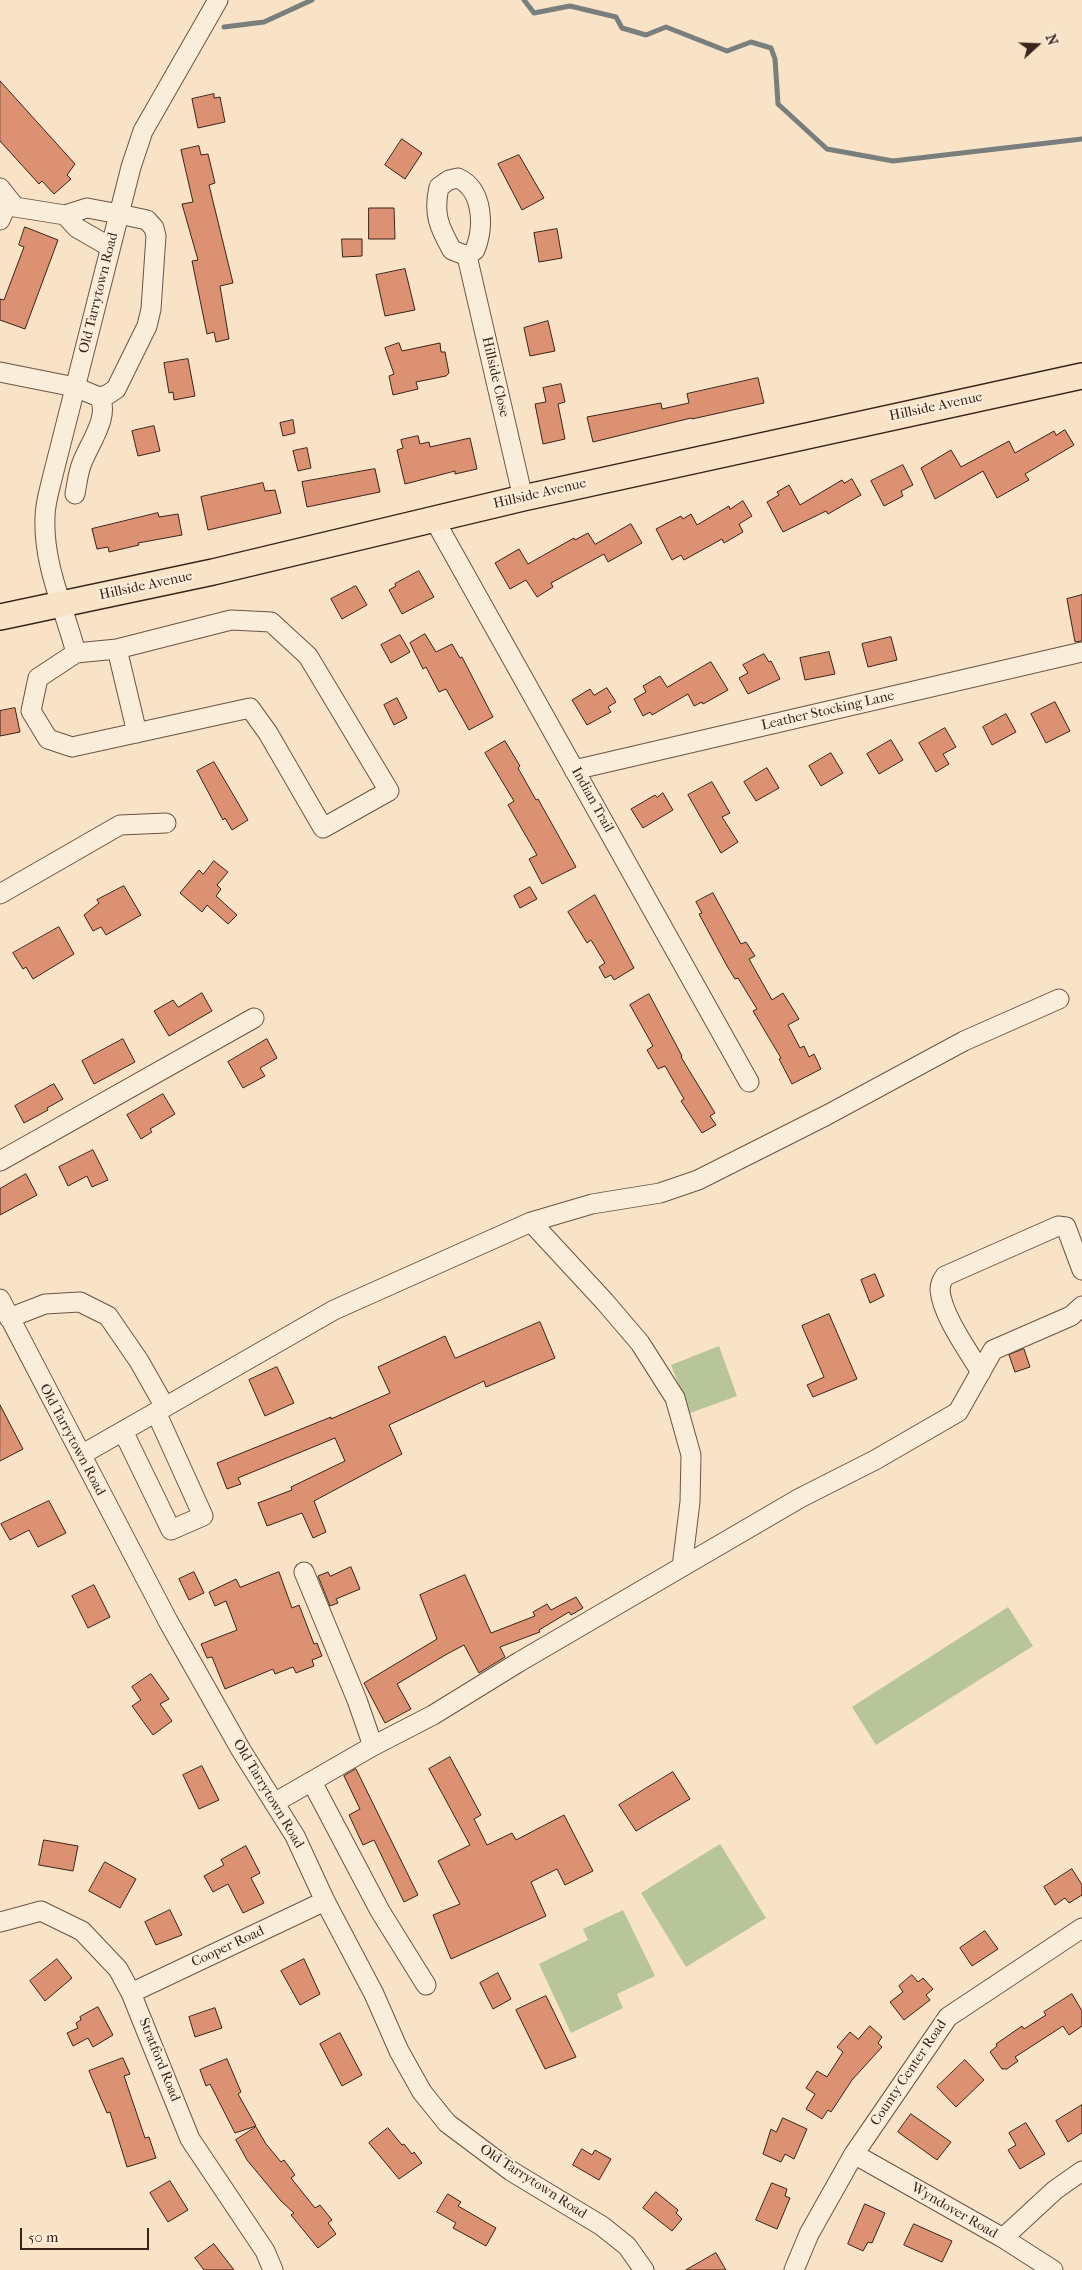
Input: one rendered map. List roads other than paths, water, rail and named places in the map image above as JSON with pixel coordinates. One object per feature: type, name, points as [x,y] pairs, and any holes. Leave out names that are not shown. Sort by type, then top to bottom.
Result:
[{"type":"main road","name":"Hillside Avenue","points":[[0,618],[213,572],[523,498],[1082,376]]},
{"type":"street","name":"Old Tarrytown Road","points":[[76,653],[51,575],[45,516],[130,166],[143,131],[218,0]]},
{"type":"street","points":[[0,372],[75,387],[99,396],[107,395],[116,389],[147,326],[151,309],[156,236],[154,228],[147,220],[87,208],[65,215],[15,207],[5,194]]},
{"type":"street","points":[[0,220],[5,194]]},
{"type":"street","points":[[65,215],[77,228],[110,247]]},
{"type":"street","name":"Hillside Close","points":[[468,256],[523,498]]},
{"type":"street","points":[[75,494],[81,465],[101,417],[103,402],[99,396]]},
{"type":"street","name":"Indian Trail","points":[[434,519],[749,1082]]},
{"type":"street","points":[[231,620],[271,622],[308,656],[389,791],[323,828],[268,733],[250,708],[72,747],[48,739],[31,711],[38,678],[76,653],[117,649],[231,620]]},
{"type":"street","points":[[117,649],[137,733]]},
{"type":"street","name":"Leather Stocking Lane","points":[[574,770],[1082,652]]},
{"type":"street","points":[[0,894],[120,825],[166,823]]},
{"type":"street","points":[[81,1455],[334,1310],[531,1222],[592,1204],[660,1193],[698,1180],[964,1041],[1059,999]]},
{"type":"street","points":[[0,1161],[254,1018]]},
{"type":"street","points":[[531,1222],[640,1343],[675,1398],[691,1455],[690,1502],[682,1567]]},
{"type":"street","points":[[981,1372],[947,1312],[940,1291],[941,1282],[945,1276],[1058,1226],[1066,1227],[1082,1270]]},
{"type":"street","name":"Old Tarrytown Road","points":[[0,1300],[168,1621],[241,1750],[295,1836],[325,1901],[374,1994],[399,2051],[422,2092],[447,2123],[511,2171],[608,2231],[627,2246],[644,2270]]},
{"type":"street","points":[[9,1318],[46,1304],[80,1302],[108,1316],[139,1361],[161,1410],[203,1516],[171,1530],[123,1431]]},
{"type":"street","points":[[274,1803],[373,1746],[434,1714],[519,1662],[800,1498],[875,1460],[958,1412],[994,1350],[1071,1316],[1082,1306]]},
{"type":"street","points":[[304,1572],[357,1700],[373,1746]]},
{"type":"street","points":[[312,1782],[380,1911],[426,1985]]},
{"type":"street","name":"Cooper Road","points":[[131,1993],[325,1901]]},
{"type":"street","name":"Stratford Road","points":[[0,1922],[41,1911],[82,1930],[118,1969],[131,1993],[190,2139],[265,2251],[273,2270]]},
{"type":"street","name":"County Center Road","points":[[794,2270],[809,2234],[854,2154],[948,2017],[1082,1928]]},
{"type":"street","name":"Wyndover Road","points":[[854,2154],[1002,2238],[1052,2270]]},
{"type":"street","points":[[1002,2238],[1055,2190],[1082,2171]]},
{"type":"waterway","points":[[224,27],[264,22],[312,0]]},
{"type":"waterway","points":[[524,0],[534,13],[570,6],[616,17],[622,28],[646,35],[666,27],[727,51],[751,42],[771,48],[775,59],[778,104],[827,149],[893,161],[1082,139]]}]
